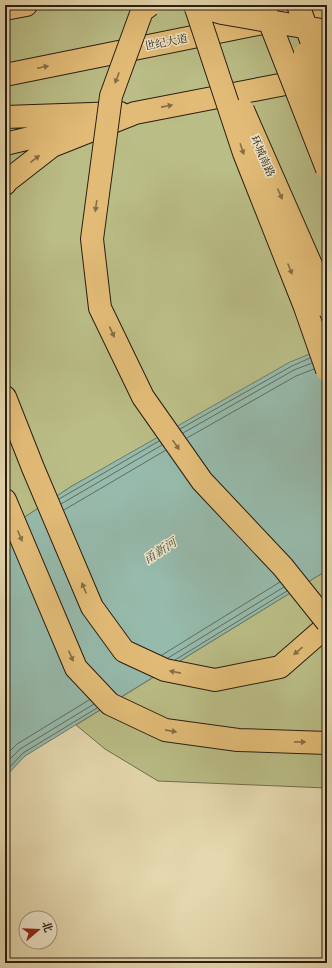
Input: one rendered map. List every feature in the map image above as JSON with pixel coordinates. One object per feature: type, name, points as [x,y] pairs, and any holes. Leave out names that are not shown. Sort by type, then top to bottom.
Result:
[{"type":"main road","points":[[5,9],[26,5]]},
{"type":"main road","points":[[150,5],[142,12],[111,96],[92,239],[100,308],[143,397],[202,481],[283,567],[327,622]]},
{"type":"main road","points":[[195,5],[222,13],[327,31]]},
{"type":"main road","points":[[195,5],[244,154],[305,307],[327,370]]},
{"type":"main road","name":"环城南路","points":[[195,5],[312,267],[327,307]]},
{"type":"main road","points":[[263,5],[327,169]]},
{"type":"main road","points":[[289,5],[327,101]]},
{"type":"main road","points":[[289,5],[327,117]]},
{"type":"main road","points":[[298,5],[327,83]]},
{"type":"main road","name":"世纪大道","points":[[5,75],[327,10]]},
{"type":"main road","points":[[5,144],[135,113],[327,76]]},
{"type":"main road","points":[[5,117],[135,113]]},
{"type":"main road","points":[[5,184],[52,146],[135,113]]},
{"type":"main road","points":[[5,397],[33,468],[92,607],[124,651],[165,670],[215,680],[280,667],[327,626]]},
{"type":"main road","points":[[5,500],[76,668],[110,704],[165,730],[238,740],[327,743]]},
{"type":"green space","points":[[5,5],[327,5],[327,347],[72,486],[5,530]]},
{"type":"green space","points":[[327,572],[327,788],[158,781],[105,749],[76,725],[321,574]]},
{"type":"water","name":"甬新河","points":[[327,347],[327,572],[321,574],[25,756],[5,777],[5,530],[72,486],[290,362]]}]
